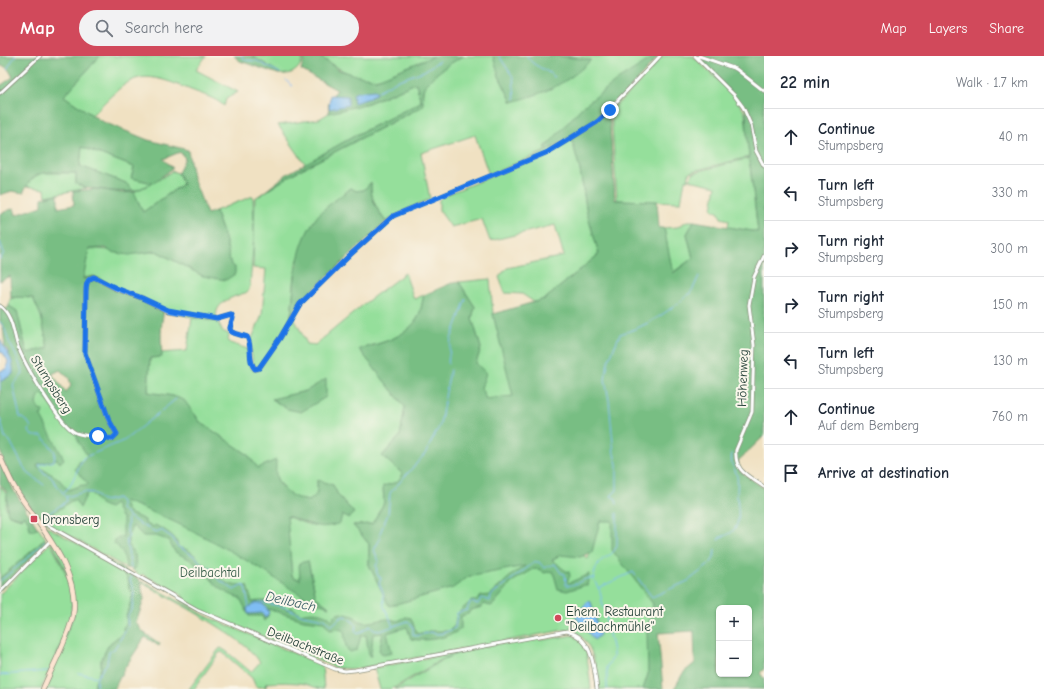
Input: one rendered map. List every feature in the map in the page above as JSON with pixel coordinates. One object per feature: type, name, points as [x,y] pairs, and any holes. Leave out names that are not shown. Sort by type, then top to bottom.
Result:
[{"type":"main road","points":[[0,457],[16,490],[40,523],[59,555],[67,575],[74,607],[68,630],[42,689]]},
{"type":"street","points":[[0,94],[40,56]]},
{"type":"street","name":"Stumpsberg","points":[[0,306],[10,320],[17,345],[40,388],[65,424],[77,433],[112,439],[117,434],[109,420],[85,353],[86,283],[91,278],[94,277],[173,312],[217,319],[231,315],[233,318],[230,328],[231,332],[245,335],[248,339],[252,365],[255,369],[261,367],[300,304],[393,216],[548,152],[597,122],[660,56]]},
{"type":"street","points":[[695,56],[734,95],[743,107],[751,125],[756,151],[764,166]]},
{"type":"street","points":[[699,56],[736,69],[764,91]]},
{"type":"street","name":"Höhenweg","points":[[764,256],[754,277],[749,305],[754,345],[752,412],[736,450],[737,464],[742,472],[764,487]]},
{"type":"street","name":"Deilbachstraße","points":[[40,523],[42,522],[198,610],[335,669],[345,671],[355,670],[567,631],[577,635],[589,649],[593,660],[597,689]]},
{"type":"street","points":[[0,592],[50,541]]},
{"type":"green space","name":"Deilbachtal","points":[[0,56],[100,56],[64,96],[101,121],[148,140],[188,150],[193,178],[207,214],[215,211],[225,238],[231,265],[235,267],[235,274],[226,280],[203,276],[156,251],[129,255],[111,252],[106,248],[89,249],[83,279],[94,277],[164,311],[161,328],[162,357],[150,358],[148,392],[173,396],[184,400],[200,422],[247,454],[258,468],[276,460],[277,479],[286,492],[299,499],[309,501],[317,492],[317,480],[333,485],[338,495],[354,513],[348,518],[342,515],[340,523],[325,527],[313,525],[287,516],[292,576],[300,580],[299,563],[308,561],[316,597],[329,607],[310,600],[292,590],[243,558],[193,531],[124,501],[127,512],[145,520],[145,524],[153,527],[155,525],[170,533],[175,539],[178,547],[188,550],[196,556],[201,563],[214,569],[224,581],[232,585],[247,586],[252,602],[266,601],[280,604],[287,610],[291,607],[301,614],[309,612],[321,613],[332,620],[334,615],[341,613],[354,616],[361,622],[384,619],[398,621],[406,617],[411,618],[417,634],[429,631],[449,631],[455,625],[456,617],[460,611],[471,601],[476,601],[481,596],[490,595],[514,573],[525,566],[468,577],[453,588],[389,606],[369,565],[369,544],[353,525],[372,524],[384,503],[383,486],[397,482],[403,474],[382,456],[400,436],[405,407],[359,349],[399,336],[412,326],[417,319],[424,295],[452,283],[459,282],[475,307],[472,318],[481,348],[476,363],[486,373],[481,388],[486,399],[513,396],[493,314],[545,299],[599,254],[587,213],[580,170],[572,140],[568,138],[548,150],[545,148],[581,108],[619,79],[655,56],[659,56],[609,112],[615,200],[657,201],[659,228],[664,228],[673,273],[693,258],[687,234],[694,221],[758,232],[747,139],[746,109],[697,56],[764,56],[764,436],[738,461],[740,471],[764,488],[764,669],[760,673],[764,679],[764,689],[674,689],[683,673],[695,663],[694,631],[658,633],[663,689],[643,689],[648,674],[647,631],[653,604],[612,550],[612,521],[600,521],[592,552],[580,557],[560,555],[552,560],[564,570],[569,572],[570,576],[567,581],[569,583],[589,574],[587,587],[585,585],[567,591],[558,589],[553,571],[544,573],[541,570],[534,569],[513,581],[493,605],[490,606],[484,604],[482,607],[471,610],[468,614],[461,616],[461,629],[456,632],[444,637],[423,640],[411,639],[407,627],[387,633],[392,653],[383,655],[379,650],[383,633],[373,634],[371,656],[369,656],[366,635],[361,636],[357,650],[349,652],[346,646],[344,631],[339,629],[330,630],[324,622],[304,620],[268,609],[268,616],[264,621],[262,616],[249,616],[240,598],[217,586],[191,560],[175,552],[168,540],[156,536],[143,536],[133,526],[128,535],[128,545],[135,555],[136,568],[126,568],[123,554],[114,543],[115,539],[123,537],[123,518],[120,516],[115,504],[109,508],[100,504],[91,493],[87,493],[80,508],[75,500],[40,519],[28,504],[10,475],[5,465],[0,447],[0,382],[13,374],[8,350],[5,347],[3,327],[0,322],[0,307],[5,310],[9,306],[17,311],[27,353],[48,348],[41,316],[33,298],[11,298],[10,276],[0,281],[0,214],[14,208],[16,215],[42,206],[42,198],[58,194],[58,208],[74,205],[73,191],[98,189],[76,184],[76,173],[51,172],[38,175],[33,178],[23,193],[12,191],[0,195],[0,86],[13,77],[9,70],[4,66],[0,66]],"holes":[[[82,147],[134,167],[131,178],[153,183],[173,168],[163,159],[180,152],[185,158],[178,173],[183,184],[143,212],[134,192],[121,193],[108,190],[134,191],[126,183],[80,166]],[[60,370],[69,378],[71,386],[66,392],[52,374]],[[42,393],[65,424],[76,434],[79,443],[87,455],[83,462],[80,461],[75,469],[88,484],[86,486],[82,485],[68,490],[58,478],[37,466],[38,464],[54,461],[56,458],[60,463],[64,459],[40,415],[43,415],[43,411],[39,410],[38,399]]]},
{"type":"green space","points":[[100,56],[206,56],[196,70],[238,92],[226,99],[224,106],[213,98],[173,83],[146,77],[126,83],[92,115],[64,96]]},
{"type":"green space","points":[[234,56],[252,56],[280,73],[278,74],[240,61]]},
{"type":"green space","points":[[252,56],[303,57],[298,69],[287,74],[278,74],[279,73]]},
{"type":"green space","points":[[305,56],[319,56],[339,70],[359,76],[377,79],[434,56],[464,56],[441,70],[429,81],[423,90],[423,106],[296,172],[259,196],[287,174],[356,135],[421,102],[416,83],[368,103],[329,113],[328,106],[330,100],[337,90],[301,70]]},
{"type":"green space","points":[[319,56],[434,56],[393,74],[372,79],[348,73]]},
{"type":"green space","points":[[464,56],[493,56],[499,76],[512,102],[591,60],[559,56],[655,56],[638,68],[556,137],[545,147],[548,150],[489,175],[475,135],[421,153],[430,199],[404,211],[386,222],[373,199],[371,183],[364,190],[356,191],[351,188],[316,218],[296,264],[291,316],[280,338],[259,367],[253,365],[250,343],[262,315],[266,269],[253,268],[255,198],[296,172],[423,106],[423,90],[429,81],[434,75]]},
{"type":"green space","points":[[493,56],[559,56],[591,60],[573,75],[555,87],[512,102],[499,76]]},
{"type":"green space","points":[[661,56],[693,56],[733,95],[745,112],[749,157],[689,172],[688,180],[685,180],[681,202],[617,200],[611,111],[652,69]]},
{"type":"green space","points":[[416,83],[421,102],[356,135],[306,165],[278,125],[319,119],[329,113],[368,103]]},
{"type":"green space","points":[[572,139],[580,170],[587,213],[599,254],[545,299],[534,302],[522,294],[505,293],[499,277],[507,268],[564,256],[555,225],[490,241],[482,219],[451,227],[439,210],[439,200],[443,196],[521,164]]},
{"type":"green space","points":[[82,147],[134,167],[132,178],[153,183],[134,191],[126,183],[80,166]]},
{"type":"green space","points":[[749,158],[758,232],[728,227],[729,220],[721,218],[719,213],[712,209],[716,186],[690,180],[692,173]]},
{"type":"green space","points":[[172,171],[178,173],[184,183],[143,212],[134,192],[157,181]]},
{"type":"green space","points":[[39,173],[76,173],[76,184],[87,188],[46,196],[45,189],[26,186],[28,182]]},
{"type":"green space","points":[[371,182],[374,203],[386,222],[299,303],[291,316],[297,265],[304,240],[309,229],[316,218],[324,210],[351,188],[356,191],[364,190]]},
{"type":"green space","points":[[253,196],[254,235],[250,286],[248,292],[231,298],[221,304],[216,314],[217,320],[186,316],[170,311],[122,291],[94,276],[83,278],[89,249],[130,253],[147,253],[156,251],[203,276],[231,266],[225,238],[215,211]]},
{"type":"green space","points":[[687,221],[694,221],[687,234],[693,258],[672,273],[664,228],[678,227]]},
{"type":"green space","name":"Deilbachtal","points":[[405,273],[414,299],[424,295],[418,317],[412,326],[406,331],[399,336],[359,349],[405,407],[400,436],[382,456],[403,474],[398,482],[383,487],[384,503],[372,524],[353,525],[369,544],[369,565],[469,574],[561,552],[580,553],[588,559],[595,531],[605,513],[611,509],[653,604],[649,623],[648,674],[644,689],[599,689],[594,661],[587,643],[582,637],[574,632],[564,630],[355,669],[336,668],[198,609],[181,600],[183,596],[142,574],[140,576],[126,565],[126,568],[40,519],[45,517],[37,466],[40,462],[46,462],[28,373],[126,497],[315,591],[308,561],[301,580],[292,576],[286,516],[309,525],[354,513],[338,495],[333,485],[317,480],[317,496],[309,501],[297,499],[285,491],[276,478],[258,468],[247,454],[200,422],[195,414],[173,396],[148,392],[150,358],[161,357],[161,353],[187,351],[192,318],[218,322],[222,331],[229,334],[228,341],[230,343],[248,349],[250,366],[253,370],[258,371],[293,316],[307,344],[315,345],[369,300]],"holes":[[[306,391],[287,409],[272,399]]]},
{"type":"green space","points":[[490,279],[493,314],[514,396],[486,399],[481,388],[476,363],[481,348],[472,318],[475,307],[459,282]]},
{"type":"green space","points":[[17,297],[33,298],[41,316],[48,348],[27,353],[17,311],[9,306],[10,299]]},
{"type":"green space","points":[[326,379],[326,397],[301,412],[287,409],[272,399],[306,391]]},
{"type":"green space","points":[[0,462],[14,491],[37,527],[34,530],[30,530],[29,522],[24,515],[21,518],[9,515],[7,511],[7,492],[0,484]]},
{"type":"green space","points":[[0,486],[7,494],[6,507],[9,515],[21,519],[24,515],[29,522],[30,530],[35,530],[38,527],[46,539],[41,541],[33,550],[0,578]]},
{"type":"green space","points":[[46,526],[118,566],[120,571],[128,578],[129,587],[133,594],[126,617],[127,623],[123,628],[124,632],[109,644],[101,660],[101,668],[95,682],[94,689],[44,689],[74,614],[70,579],[44,527]]},
{"type":"green space","points":[[44,539],[47,542],[0,590],[0,578]]},
{"type":"green space","points":[[50,543],[62,565],[71,590],[72,606],[68,625],[60,648],[41,689],[0,689],[0,594]]},
{"type":"green space","points":[[118,566],[140,580],[144,599],[136,623],[143,632],[160,644],[159,646],[145,637],[124,669],[114,689],[94,689],[95,682],[101,668],[101,660],[109,644],[124,632],[123,628],[127,623],[126,617],[133,595],[129,587],[128,578],[120,571]]},
{"type":"green space","points":[[142,581],[208,617],[322,665],[324,689],[306,684],[286,682],[267,683],[265,689],[267,682],[264,687],[256,687],[252,678],[222,652],[219,653],[194,689],[189,689],[221,648],[251,672],[260,662],[251,651],[222,629],[143,583]]},
{"type":"green space","points":[[574,635],[586,648],[591,689],[395,689],[446,658],[470,649],[527,639],[529,641],[530,638],[542,640]]},
{"type":"green space","points":[[459,652],[441,660],[392,689],[380,689],[374,668]]},
{"type":"water","points":[[374,90],[378,92],[370,98],[354,103],[353,94],[357,92]]},
{"type":"water","points":[[330,95],[348,96],[348,105],[330,109]]},
{"type":"water","points":[[0,339],[13,364],[13,374],[0,382],[0,371],[6,369],[8,361],[3,353],[0,352]]},
{"type":"water","points":[[588,601],[591,602],[600,635],[594,640],[575,616]]},
{"type":"water","points":[[256,603],[263,604],[267,608],[269,613],[265,618],[262,613],[248,614],[247,608]]},
{"type":"waterway","points":[[7,69],[15,56]]},
{"type":"waterway","points":[[242,56],[244,60],[257,61],[280,73]]},
{"type":"waterway","points":[[499,56],[513,77],[515,99]]},
{"type":"waterway","points":[[527,56],[532,63],[547,71],[554,77]]},
{"type":"waterway","points":[[378,91],[396,81],[424,71],[439,61]]},
{"type":"waterway","points":[[286,80],[292,86]]},
{"type":"waterway","name":"Deilbach","points":[[0,242],[4,253],[0,259]]},
{"type":"waterway","points":[[617,504],[616,499],[611,496],[617,490],[617,464],[614,454],[609,400],[605,379],[608,362],[620,334],[648,323],[674,306],[691,291],[699,276]]},
{"type":"waterway","points":[[448,364],[451,339],[466,299]]},
{"type":"waterway","name":"Deilbach","points":[[0,322],[5,329],[23,374],[13,385],[20,417],[28,422],[31,427],[29,430],[31,434],[34,436],[42,436],[55,452],[54,461],[39,465],[44,473],[50,476],[66,497],[84,492],[94,493],[102,500],[117,498],[121,502],[121,509],[129,516],[147,528],[156,532],[161,530],[173,538],[177,546],[196,557],[204,567],[209,567],[215,572],[218,579],[234,590],[243,585],[245,587],[249,607]]},
{"type":"waterway","points":[[393,627],[384,607],[383,592],[379,584],[381,578],[377,574],[376,565],[379,561],[374,550],[380,539],[380,533],[388,514],[390,493],[425,454],[440,425],[450,370]]},
{"type":"waterway","points":[[0,382],[0,390]]},
{"type":"waterway","points":[[64,492],[70,486],[83,458],[125,440],[176,399]]},
{"type":"waterway","points":[[0,418],[5,437],[10,441],[23,466],[28,473],[44,485]]},
{"type":"waterway","points":[[718,540],[720,537],[733,531],[738,521],[737,478],[732,463],[732,453]]},
{"type":"waterway","points":[[43,517],[67,501],[66,497]]},
{"type":"waterway","points":[[593,580],[595,571],[600,561],[610,555],[617,546],[617,513]]},
{"type":"waterway","points":[[128,517],[127,532],[129,536],[126,540],[131,568]]},
{"type":"waterway","points":[[0,581],[45,541]]},
{"type":"waterway","points":[[598,588],[633,572],[652,597],[688,581],[710,564],[714,558],[715,550]]},
{"type":"waterway","name":"Deilbach","points":[[258,603],[261,602],[284,607],[303,615],[325,619],[331,626],[340,618],[345,616],[356,624],[355,631],[358,634],[370,626],[374,630],[380,631],[408,621],[413,627],[413,635],[416,636],[431,632],[440,634],[455,628],[457,613],[467,610],[470,602],[478,604],[481,598],[490,601],[491,595],[535,562],[539,562],[544,568],[555,564],[561,573],[565,574],[566,585],[573,585],[586,579],[593,578],[600,591],[603,607],[606,611],[607,626],[613,651],[613,658],[607,666],[607,689]]},
{"type":"waterway","points":[[96,689],[97,677],[107,663],[109,652],[114,649],[128,627],[127,617],[132,609],[134,591],[130,580],[132,576]]},
{"type":"waterway","points":[[0,675],[48,671]]},
{"type":"waterway","points":[[78,673],[97,677]]},
{"type":"place","name":"Dronsberg","points":[[34,519]]},
{"type":"place","name":"Ehem. Restaurant \"Deilbachmühle\"","points":[[558,618]]},
{"type":"route","points":[[98,436],[112,439],[117,434],[109,420],[85,353],[86,283],[91,278],[94,277],[116,288],[178,313],[217,319],[231,315],[233,318],[230,325],[231,332],[245,335],[250,341],[251,362],[255,369],[257,369],[261,367],[300,304],[351,254],[393,216],[548,152],[597,122],[610,110]]}]
